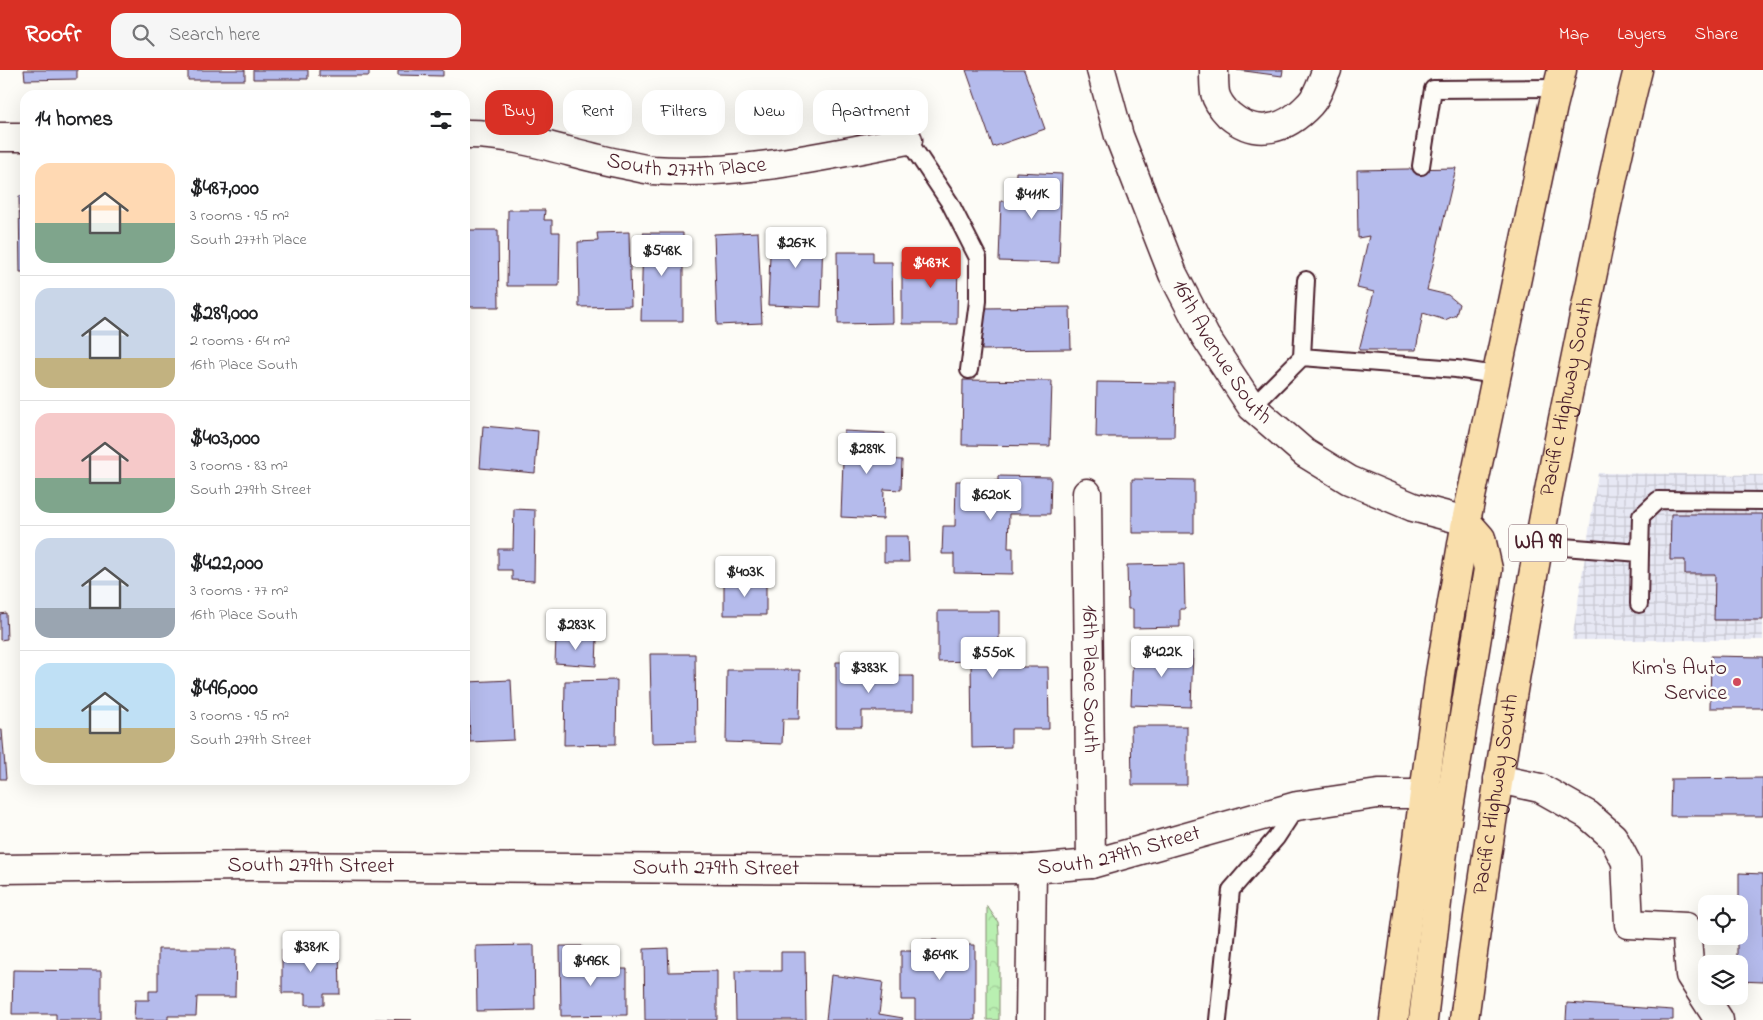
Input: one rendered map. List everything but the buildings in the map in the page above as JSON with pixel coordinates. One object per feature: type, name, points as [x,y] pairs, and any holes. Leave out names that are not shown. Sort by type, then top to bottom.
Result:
[{"type":"main road","name":"Pacific Highway South","points":[[1464,1020],[1498,779],[1538,545],[1567,394],[1622,133],[1638,70]]},
{"type":"main road","points":[[1394,1020],[1440,673],[1466,521],[1560,79]]},
{"type":"main road","points":[[1423,1020],[1446,827],[1488,569],[1481,538],[1466,521]]},
{"type":"street","name":"16th Avenue South","points":[[1101,70],[1119,136],[1173,274],[1205,336],[1252,407],[1304,453],[1349,480],[1413,507],[1466,521]]},
{"type":"street","points":[[1214,70],[1216,94],[1222,109],[1238,122],[1253,129],[1270,129],[1292,120],[1311,103],[1327,70]]},
{"type":"street","name":"South 277th Place","points":[[470,134],[522,140],[590,158],[650,170],[702,171],[771,165],[908,140]]},
{"type":"street","points":[[0,137],[20,137]]},
{"type":"street","name":"16th Place South","points":[[1087,493],[1091,864]]},
{"type":"street","points":[[1498,779],[1540,788],[1588,815],[1613,837],[1626,862],[1629,924],[1686,927],[1690,975],[1719,1020]]},
{"type":"street","name":"South 279th Street","points":[[0,869],[248,866],[894,870],[1032,868],[1091,864],[1297,806],[1378,794],[1423,794]]},
{"type":"street","points":[[1030,1020],[1032,868]]},
{"type":"lane","points":[[1421,166],[1433,89],[1560,79]]},
{"type":"lane","points":[[908,140],[950,203],[978,258],[978,301],[969,370]]},
{"type":"lane","points":[[1252,407],[1302,357],[1306,280]]},
{"type":"lane","points":[[1302,357],[1456,369],[1496,375]]},
{"type":"lane","points":[[1639,604],[1641,516],[1658,500],[1763,501]]},
{"type":"lane","points":[[1538,545],[1640,553]]},
{"type":"lane","points":[[1218,1020],[1231,890],[1276,838],[1297,806]]},
{"type":"shaded area","points":[[1598,473],[1763,475],[1763,640],[1572,640]]},
{"type":"green space","points":[[987,906],[998,922],[999,1020],[987,1020]]},
{"type":"place","name":"Kim's Auto Service","points":[[1737,682]]}]
